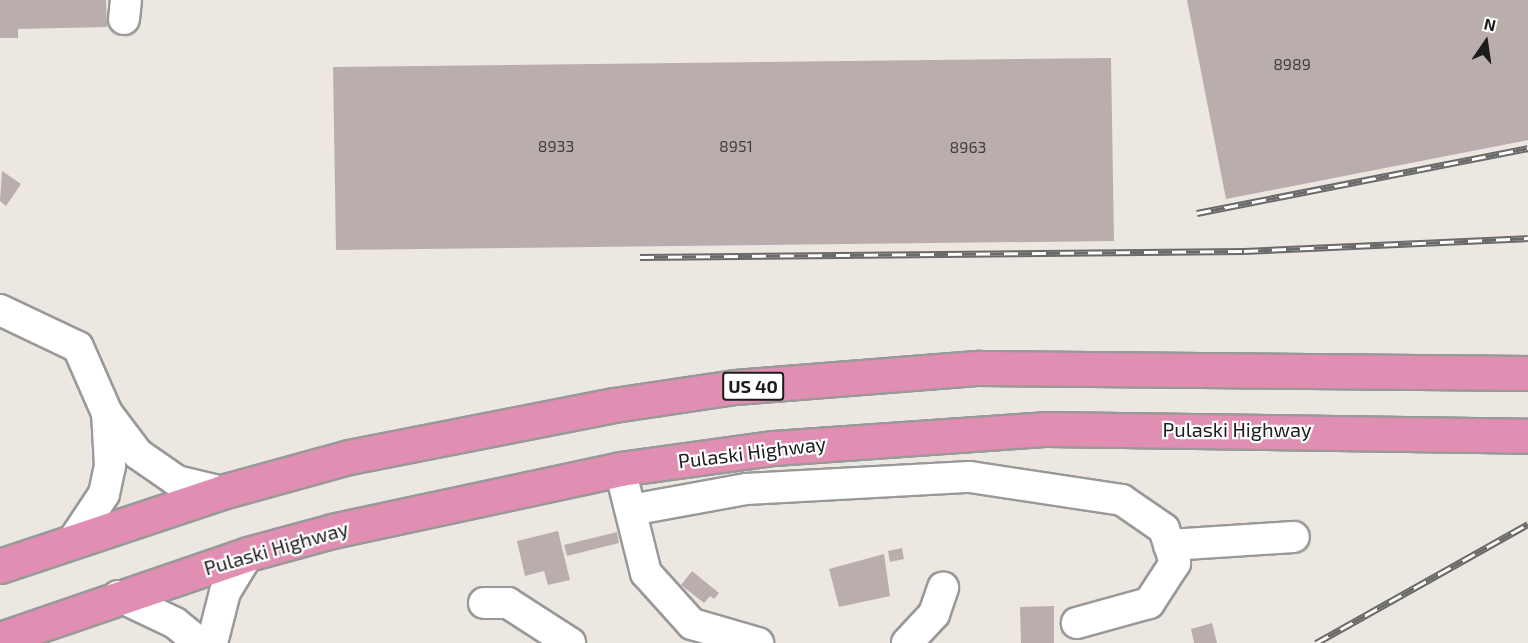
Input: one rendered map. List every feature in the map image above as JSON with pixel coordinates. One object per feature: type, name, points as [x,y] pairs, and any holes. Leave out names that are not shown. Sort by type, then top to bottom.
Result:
[{"type":"highway","name":"US 40","points":[[0,566],[222,492],[349,457],[474,431],[747,386],[979,368],[1528,374]]},
{"type":"highway","name":"Pulaski Highway","points":[[0,639],[118,596],[248,554],[422,510],[620,469],[821,443],[1047,429],[1520,436]]},
{"type":"lane","points":[[0,310],[78,348],[107,413],[138,454],[177,481],[222,492]]},
{"type":"lane","points":[[74,540],[104,494],[110,466],[107,413]]},
{"type":"lane","points":[[620,469],[646,573],[692,624],[758,643]]},
{"type":"lane","points":[[631,510],[746,489],[970,477],[1122,500],[1164,529],[1175,563],[1149,603],[1077,623]]},
{"type":"lane","points":[[1169,545],[1294,537]]},
{"type":"lane","points":[[212,643],[225,592],[248,554]]},
{"type":"lane","points":[[907,643],[934,614],[943,588]]},
{"type":"lane","points":[[118,596],[175,623],[200,643]]},
{"type":"lane","points":[[484,603],[508,603],[570,643]]},
{"type":"building","points":[[0,0],[106,0],[107,27],[18,29],[18,38],[0,38]]},
{"type":"building","points":[[1187,0],[1528,0],[1528,140],[1226,199]]},
{"type":"building","points":[[1111,58],[1114,241],[336,250],[333,67]]},
{"type":"building","points":[[2,171],[21,184],[6,206],[0,201]]},
{"type":"building","points":[[558,531],[570,580],[548,585],[544,571],[525,576],[517,541]]},
{"type":"building","points":[[617,532],[619,543],[567,556],[564,545]]},
{"type":"building","points":[[902,548],[904,559],[890,562],[888,551]]},
{"type":"building","points":[[884,554],[890,596],[839,607],[829,569]]},
{"type":"building","points":[[692,571],[719,593],[714,599],[710,596],[704,603],[681,585]]},
{"type":"building","points":[[1054,606],[1054,643],[1021,643],[1020,607]]},
{"type":"building","points":[[1212,623],[1217,643],[1194,643],[1191,629]]},
{"type":"railway","points":[[1197,213],[1528,148]]},
{"type":"railway","points":[[640,257],[1244,251],[1528,238]]},
{"type":"railway","points":[[1316,643],[1528,524]]}]
